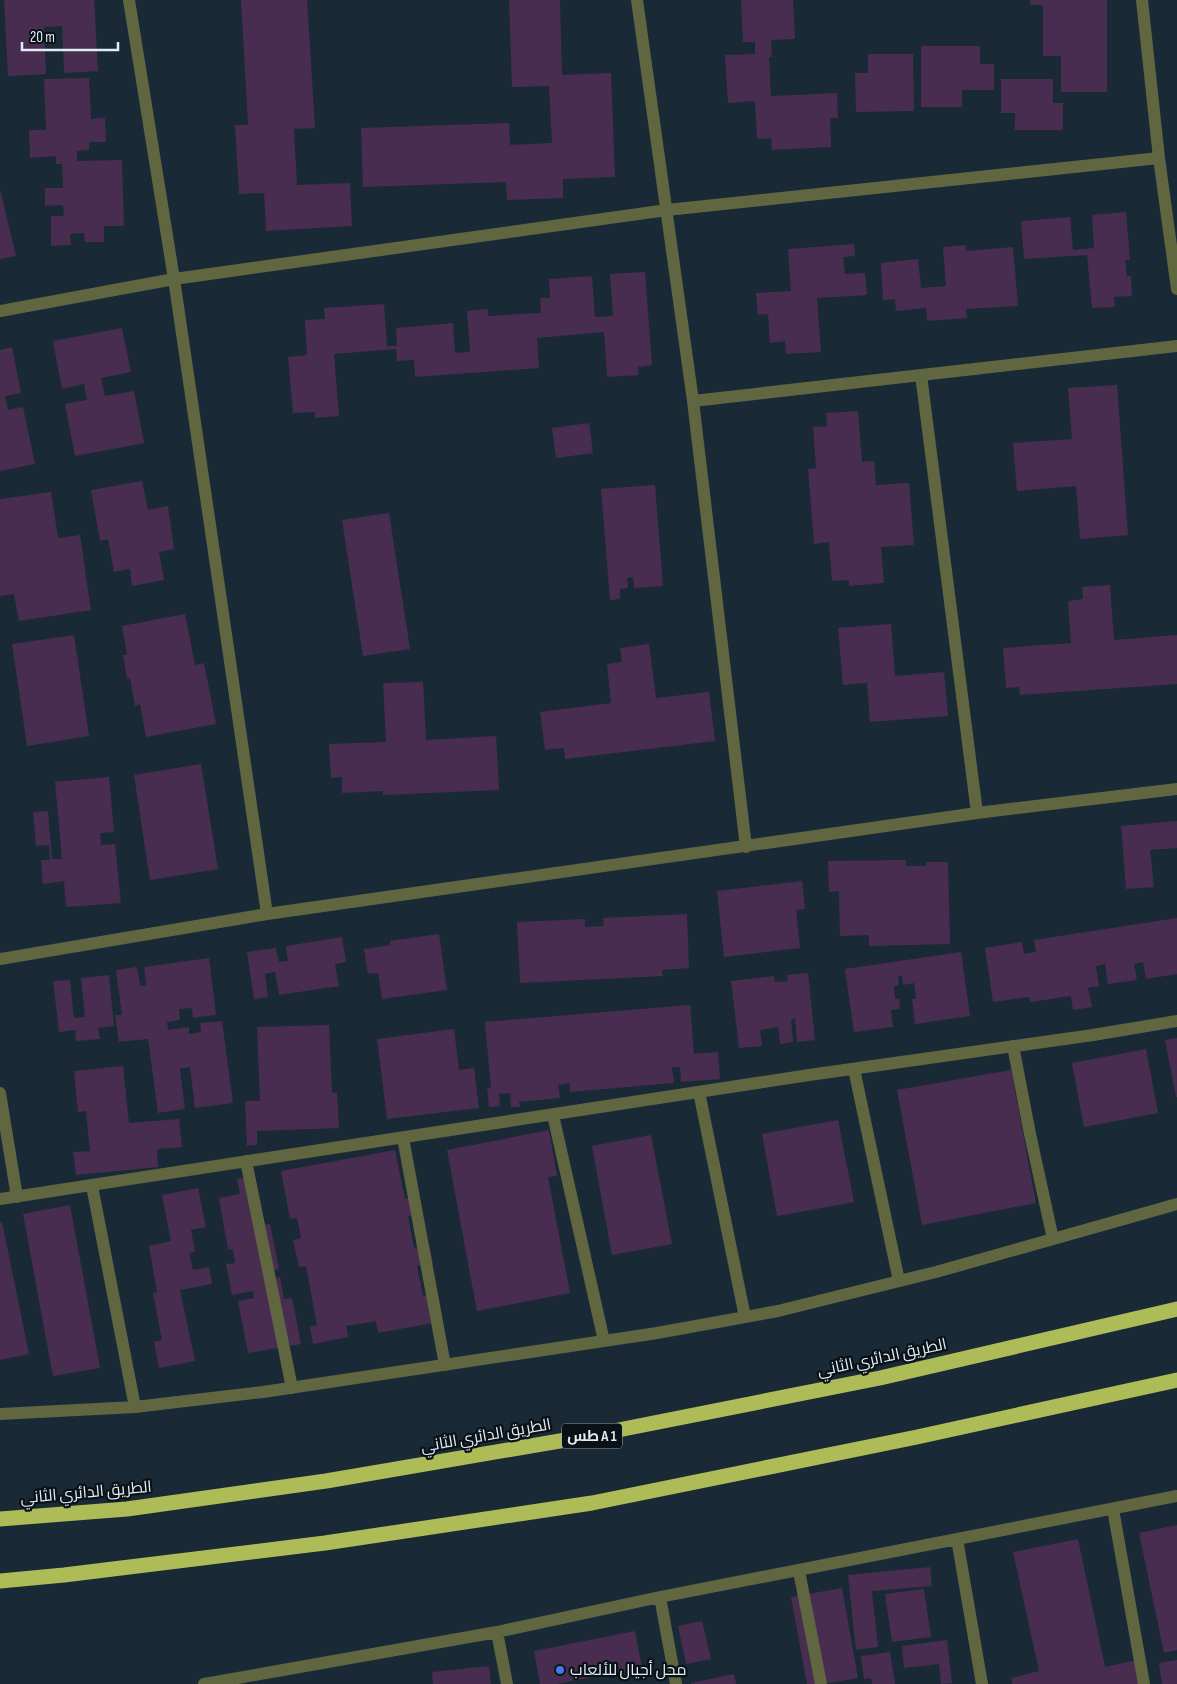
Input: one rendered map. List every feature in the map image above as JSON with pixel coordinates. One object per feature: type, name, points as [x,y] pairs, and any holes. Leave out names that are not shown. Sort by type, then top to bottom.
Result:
[{"type":"highway","name":"الطريق الدائري الثاني","points":[[0,1519],[127,1509],[326,1481],[583,1437],[880,1378],[1177,1309]]},
{"type":"highway","points":[[0,1581],[64,1576],[325,1544],[592,1503],[908,1439],[1177,1380]]},
{"type":"street","points":[[129,0],[174,278],[267,914]]},
{"type":"street","points":[[637,0],[693,401],[746,847]]},
{"type":"street","points":[[1142,0],[1159,158],[1177,289]]},
{"type":"street","points":[[0,312],[174,278],[667,210],[1159,158]]},
{"type":"street","points":[[693,401],[1177,346]]},
{"type":"street","points":[[922,374],[977,813]]},
{"type":"street","points":[[0,959],[267,914],[977,813],[1177,789]]},
{"type":"street","points":[[0,1199],[854,1068],[1177,1021]]},
{"type":"street","points":[[1013,1046],[1053,1239]]},
{"type":"street","points":[[854,1068],[899,1281]]},
{"type":"street","points":[[699,1092],[745,1317]]},
{"type":"street","points":[[0,1093],[17,1197]]},
{"type":"street","points":[[553,1115],[604,1341]]},
{"type":"street","points":[[403,1138],[445,1365]]},
{"type":"street","points":[[246,1161],[292,1388]]},
{"type":"street","points":[[92,1186],[135,1407]]},
{"type":"street","points":[[0,1414],[135,1407],[292,1388],[604,1341],[745,1317],[778,1311],[899,1281],[1177,1204]]},
{"type":"street","points":[[204,1684],[497,1632],[660,1597],[1177,1496]]},
{"type":"street","points":[[1113,1509],[1144,1684]]},
{"type":"street","points":[[957,1539],[982,1684]]},
{"type":"street","points":[[799,1571],[821,1684]]},
{"type":"street","points":[[660,1597],[676,1684]]},
{"type":"street","points":[[497,1632],[507,1684]]},
{"type":"building","points":[[4,0],[94,0],[98,71],[64,73],[62,26],[44,27],[46,74],[8,76]]},
{"type":"building","points":[[241,0],[307,0],[315,128],[294,129],[297,185],[350,183],[352,226],[266,231],[264,193],[239,194],[235,125],[248,125]]},
{"type":"building","points":[[509,0],[560,0],[562,75],[611,73],[615,177],[563,179],[563,198],[507,200],[506,182],[363,187],[361,128],[509,123],[510,145],[552,143],[549,86],[512,87]]},
{"type":"building","points":[[741,0],[793,0],[795,39],[771,40],[772,57],[769,57],[771,96],[837,93],[838,118],[830,118],[831,147],[772,150],[771,138],[757,139],[755,101],[728,103],[725,55],[755,54],[755,42],[743,42]]},
{"type":"building","points":[[1030,0],[1107,0],[1107,92],[1061,92],[1061,56],[1043,56],[1043,5],[1030,5]]},
{"type":"building","points":[[921,46],[980,46],[980,64],[994,64],[994,90],[962,90],[962,107],[921,107]]},
{"type":"building","points":[[868,54],[913,54],[914,111],[856,112],[855,73],[868,73]]},
{"type":"building","points":[[89,78],[91,119],[105,118],[106,142],[89,142],[89,150],[77,151],[77,161],[122,160],[124,226],[104,226],[104,242],[85,242],[84,233],[70,234],[71,245],[51,246],[51,216],[64,216],[63,205],[45,206],[45,188],[63,188],[62,164],[56,164],[56,156],[30,158],[29,130],[46,130],[44,79]]},
{"type":"building","points":[[1001,79],[1053,79],[1053,103],[1063,103],[1063,130],[1015,130],[1015,113],[1001,113]]},
{"type":"building","points":[[0,189],[16,256],[0,259]]},
{"type":"building","points":[[1126,212],[1130,260],[1125,260],[1127,276],[1131,276],[1132,296],[1114,297],[1115,307],[1092,308],[1087,255],[1024,259],[1021,221],[1070,217],[1073,250],[1094,248],[1092,215]]},
{"type":"building","points":[[854,244],[855,256],[843,257],[845,274],[865,273],[867,295],[817,298],[821,352],[786,354],[785,341],[770,343],[768,314],[758,315],[756,293],[791,291],[788,249]]},
{"type":"building","points":[[966,245],[966,251],[1013,247],[1018,306],[966,309],[967,318],[927,321],[926,308],[896,311],[895,299],[883,300],[881,263],[918,259],[921,288],[946,286],[943,247]]},
{"type":"building","points":[[645,272],[652,365],[638,367],[638,375],[607,377],[604,332],[537,338],[539,368],[415,377],[414,360],[397,361],[396,349],[334,354],[339,416],[315,418],[315,412],[293,413],[288,357],[307,355],[305,320],[325,319],[324,308],[384,304],[387,346],[397,346],[396,328],[453,323],[455,353],[470,352],[467,311],[488,309],[488,316],[541,313],[540,298],[550,298],[549,279],[592,276],[595,317],[613,316],[610,274]]},
{"type":"building","points":[[122,328],[131,372],[101,378],[105,396],[134,391],[144,443],[75,456],[65,404],[87,400],[84,384],[62,389],[53,341]]},
{"type":"building","points":[[12,347],[21,393],[5,396],[8,410],[23,407],[35,464],[0,471],[0,350]]},
{"type":"building","points":[[1117,385],[1128,535],[1080,539],[1076,486],[1017,491],[1013,443],[1072,439],[1068,388]]},
{"type":"building","points":[[858,411],[862,462],[874,461],[876,485],[909,483],[914,545],[881,547],[884,583],[849,586],[849,580],[832,581],[829,542],[814,544],[808,469],[816,468],[813,427],[827,426],[826,413]]},
{"type":"building","points":[[589,423],[593,453],[556,458],[552,428]]},
{"type":"building","points":[[142,481],[148,510],[168,506],[174,549],[159,552],[164,580],[132,586],[130,569],[114,572],[108,539],[100,541],[91,490]]},
{"type":"building","points":[[655,485],[663,586],[634,588],[633,577],[627,578],[628,588],[620,589],[620,599],[610,600],[601,489]]},
{"type":"building","points":[[51,492],[58,538],[80,535],[91,610],[19,621],[14,594],[0,596],[0,499]]},
{"type":"building","points":[[389,513],[410,649],[363,656],[342,520]]},
{"type":"building","points":[[1110,585],[1114,640],[1177,635],[1177,684],[1020,695],[1019,687],[1006,688],[1003,648],[1071,643],[1068,601],[1083,599],[1082,587]]},
{"type":"building","points":[[185,614],[195,665],[204,663],[216,724],[146,737],[140,704],[135,706],[130,678],[127,679],[123,655],[127,655],[122,626]]},
{"type":"building","points":[[891,624],[895,676],[944,672],[948,716],[870,722],[867,683],[843,685],[838,628]]},
{"type":"building","points":[[74,635],[89,736],[27,746],[12,644]]},
{"type":"building","points":[[649,644],[656,698],[709,692],[715,741],[565,759],[564,748],[545,750],[540,712],[611,703],[607,664],[622,662],[620,648]]},
{"type":"building","points":[[423,682],[426,740],[496,736],[499,790],[383,795],[383,791],[342,793],[342,777],[331,778],[329,744],[386,742],[383,683]]},
{"type":"building","points":[[201,764],[218,869],[150,880],[134,775]]},
{"type":"building","points":[[109,777],[114,832],[100,833],[101,845],[115,844],[121,903],[66,907],[64,881],[43,884],[41,860],[50,860],[49,845],[36,846],[33,812],[48,811],[52,859],[62,859],[55,782]]},
{"type":"building","points":[[1177,821],[1177,848],[1150,850],[1154,887],[1126,889],[1121,826]]},
{"type":"building","points":[[906,860],[906,866],[926,866],[926,862],[948,862],[950,944],[869,946],[869,935],[840,936],[839,891],[829,892],[828,861]]},
{"type":"building","points":[[802,881],[805,909],[796,910],[800,948],[724,957],[717,891]]},
{"type":"building","points":[[687,914],[689,968],[662,970],[663,976],[520,983],[517,922],[585,919],[585,927],[604,926],[603,918]]},
{"type":"building","points":[[1177,918],[1177,974],[1146,979],[1143,962],[1134,964],[1137,980],[1108,984],[1105,964],[1096,966],[1099,986],[1088,988],[1092,1007],[1073,1010],[1071,996],[1030,1002],[1029,997],[993,1002],[985,948],[1022,942],[1024,954],[1036,952],[1034,940]]},
{"type":"building","points":[[439,934],[447,990],[382,999],[378,973],[368,974],[364,949],[390,945],[390,941]]},
{"type":"building","points":[[342,937],[346,962],[335,964],[339,986],[279,995],[275,972],[265,974],[268,997],[254,999],[247,952],[276,948],[279,962],[288,961],[286,946]]},
{"type":"building","points":[[961,952],[970,1016],[915,1024],[912,999],[916,999],[914,983],[903,985],[902,976],[898,976],[899,985],[894,986],[895,999],[899,998],[900,1009],[891,1010],[893,1027],[854,1032],[845,969]]},
{"type":"building","points":[[209,958],[216,1015],[193,1018],[192,1008],[179,1009],[180,1020],[167,1022],[168,1030],[189,1027],[189,1034],[201,1032],[200,1023],[222,1021],[233,1103],[195,1108],[190,1067],[180,1069],[185,1109],[158,1113],[148,1039],[119,1042],[115,1015],[122,1015],[116,970],[137,967],[140,986],[146,985],[144,967]]},
{"type":"building","points":[[808,973],[815,1040],[797,1042],[795,1019],[791,1019],[793,1042],[780,1044],[778,1027],[760,1030],[762,1046],[739,1048],[731,981],[774,976],[775,982],[788,981],[787,975]]},
{"type":"building","points":[[109,975],[114,1026],[98,1028],[100,1039],[76,1041],[75,1030],[59,1032],[53,981],[70,980],[74,1018],[85,1017],[81,978]]},
{"type":"building","points":[[690,1005],[694,1054],[718,1052],[720,1079],[681,1082],[680,1067],[672,1067],[674,1083],[570,1092],[570,1083],[558,1085],[560,1098],[519,1102],[520,1107],[511,1107],[510,1093],[499,1094],[500,1106],[489,1107],[487,1088],[491,1088],[485,1022]]},
{"type":"building","points":[[329,1025],[332,1093],[337,1092],[339,1128],[257,1131],[257,1145],[247,1146],[245,1101],[260,1101],[257,1027]]},
{"type":"building","points":[[454,1029],[459,1070],[474,1068],[479,1108],[387,1119],[377,1039]]},
{"type":"building","points":[[1177,1038],[1177,1097],[1176,1097],[1165,1040]]},
{"type":"building","points":[[1146,1049],[1158,1113],[1084,1127],[1072,1063]]},
{"type":"building","points":[[123,1066],[129,1123],[179,1119],[182,1147],[157,1149],[158,1167],[76,1175],[73,1152],[90,1151],[86,1111],[78,1112],[74,1071]]},
{"type":"building","points":[[1011,1070],[1036,1203],[922,1225],[897,1090]]},
{"type":"building","points":[[838,1120],[854,1202],[777,1216],[762,1134]]},
{"type":"building","points":[[549,1130],[557,1176],[548,1177],[570,1293],[477,1311],[447,1150]]},
{"type":"building","points":[[651,1135],[672,1244],[612,1255],[592,1146]]},
{"type":"building","points":[[395,1150],[405,1199],[413,1198],[416,1215],[408,1216],[414,1248],[429,1244],[433,1263],[417,1266],[423,1296],[437,1293],[443,1321],[378,1333],[376,1321],[346,1326],[348,1337],[313,1344],[310,1327],[317,1325],[306,1266],[299,1267],[293,1240],[301,1238],[297,1218],[290,1219],[281,1171]]},
{"type":"building","points":[[248,1177],[257,1226],[270,1224],[279,1269],[272,1271],[274,1278],[280,1277],[284,1299],[292,1298],[301,1344],[248,1353],[238,1301],[254,1298],[253,1291],[232,1295],[226,1264],[235,1263],[233,1249],[228,1250],[219,1198],[240,1194],[237,1179]]},
{"type":"building","points":[[198,1188],[206,1227],[191,1230],[195,1252],[189,1253],[193,1270],[209,1267],[212,1284],[180,1290],[195,1361],[159,1368],[154,1342],[162,1340],[153,1293],[157,1292],[149,1246],[171,1241],[162,1195]]},
{"type":"building","points":[[70,1205],[100,1368],[53,1376],[23,1214]]},
{"type":"building","points":[[2,1222],[29,1354],[0,1360],[0,1223]]},
{"type":"building","points":[[1177,1525],[1177,1650],[1164,1653],[1139,1533]]},
{"type":"building","points":[[1078,1539],[1105,1667],[1137,1660],[1142,1684],[1012,1684],[1011,1678],[1039,1671],[1013,1552]]},
{"type":"building","points":[[930,1567],[932,1586],[872,1591],[878,1647],[856,1650],[848,1575]]},
{"type":"building","points":[[842,1588],[858,1678],[823,1684],[807,1684],[791,1597]]},
{"type":"building","points":[[924,1589],[931,1637],[892,1642],[885,1594]]},
{"type":"building","points":[[702,1621],[711,1659],[686,1664],[678,1626]]},
{"type":"building","points":[[635,1631],[642,1668],[556,1684],[540,1684],[534,1651]]},
{"type":"building","points":[[947,1640],[952,1683],[941,1684],[939,1664],[904,1668],[902,1646]]},
{"type":"building","points":[[890,1652],[895,1684],[872,1684],[871,1678],[864,1679],[861,1656]]},
{"type":"building","points":[[1177,1660],[1177,1684],[1162,1684],[1159,1663]]},
{"type":"building","points":[[489,1666],[491,1684],[433,1684],[432,1672]]},
{"type":"building","points":[[734,1674],[736,1684],[691,1684],[691,1683]]},
{"type":"place","name":"محل أجيال للألعاب","points":[[560,1670]]}]
